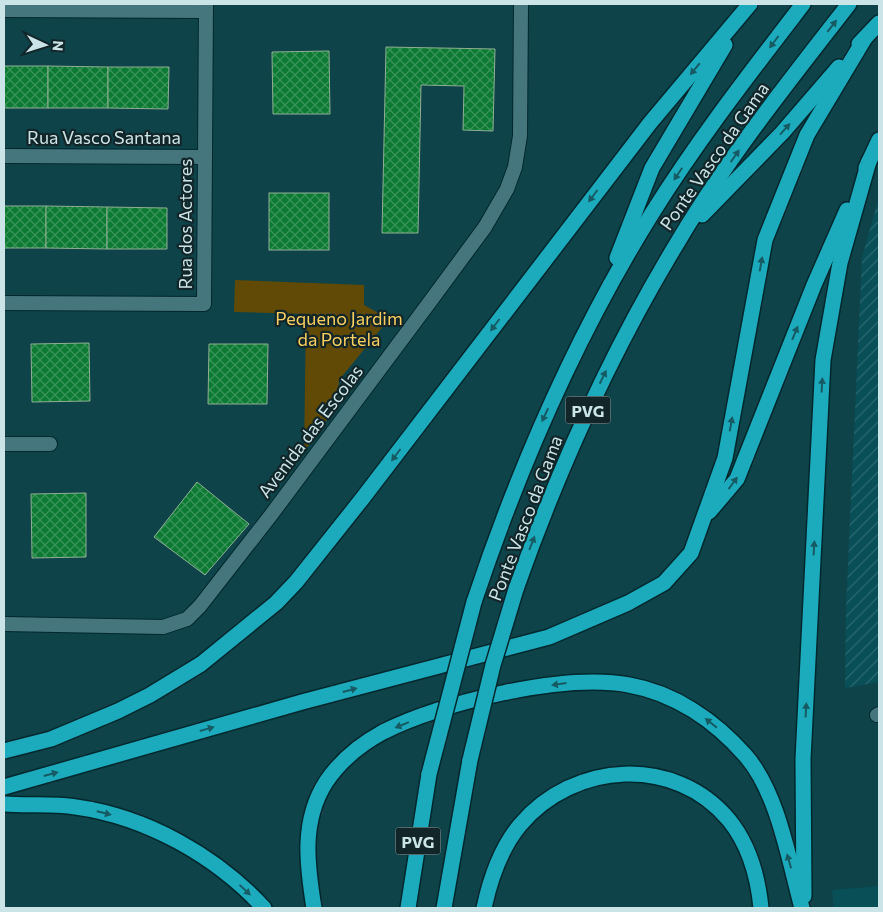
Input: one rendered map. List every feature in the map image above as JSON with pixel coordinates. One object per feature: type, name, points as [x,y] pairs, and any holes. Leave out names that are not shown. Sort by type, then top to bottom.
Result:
[{"type":"highway","name":"Ponte Vasco da Gama","points":[[408,908],[429,774],[474,602],[501,526],[543,419],[597,308],[674,179],[719,114],[803,4]]},
{"type":"highway","name":"Ponte Vasco da Gama","points":[[444,908],[470,760],[493,665],[516,589],[576,433],[621,343],[678,240],[746,138],[849,4]]},
{"type":"highway","points":[[597,308],[652,168],[750,5]]},
{"type":"highway","points":[[4,751],[51,739],[118,711],[180,678],[216,653],[276,602],[296,582],[362,499],[650,123],[750,5]]},
{"type":"highway","points":[[678,240],[782,133],[879,23]]},
{"type":"highway","points":[[4,787],[302,702],[548,637],[610,611],[664,583],[690,553],[725,458],[765,240],[807,135],[865,38]]},
{"type":"highway","points":[[702,520],[737,479],[814,285],[879,140]]},
{"type":"highway","points":[[803,908],[804,759],[823,360],[840,263],[869,161]]},
{"type":"highway","points":[[314,908],[307,854],[308,827],[314,806],[325,783],[340,764],[360,746],[384,732],[462,704],[542,686],[596,682],[630,685],[662,695],[694,710],[720,730],[746,756],[762,782],[776,815],[803,908]]},
{"type":"highway","points":[[484,908],[496,870],[508,843],[520,825],[538,807],[557,794],[585,781],[614,774],[640,773],[673,780],[704,796],[730,821],[748,850],[758,878],[761,908]]},
{"type":"highway","points":[[4,804],[76,807],[133,821],[184,844],[211,862],[264,908]]},
{"type":"street","name":"Avenida das Escolas","points":[[4,624],[163,627],[186,619],[200,606],[423,311],[485,226],[507,189],[515,167],[520,136],[521,4]]},
{"type":"street","points":[[4,10],[206,7]]},
{"type":"street","name":"Rua dos Actores","points":[[4,303],[204,304],[203,157],[206,7]]},
{"type":"street","name":"Rua Vasco Santana","points":[[4,156],[203,157]]},
{"type":"street","points":[[4,444],[50,444]]},
{"type":"shaded area","points":[[879,197],[879,682],[845,688],[846,609],[862,258]]},
{"type":"shaded area","points":[[879,886],[879,908],[834,908],[832,890]]},
{"type":"green space","name":"Pequeno Jardim da Portela","points":[[235,280],[364,285],[364,305],[389,319],[339,380],[337,406],[304,452],[306,314],[234,312]]},
{"type":"building","points":[[386,47],[495,49],[493,131],[463,130],[464,86],[421,85],[418,233],[382,233]]},
{"type":"building","points":[[329,51],[330,114],[273,114],[272,52]]},
{"type":"building","points":[[4,66],[48,66],[48,108],[4,108]]},
{"type":"building","points":[[48,66],[108,67],[108,108],[48,108]]},
{"type":"building","points":[[108,67],[169,67],[168,109],[108,108]]},
{"type":"building","points":[[269,193],[329,193],[329,250],[269,250]]},
{"type":"building","points":[[4,206],[46,206],[46,248],[4,248]]},
{"type":"building","points":[[46,206],[107,207],[107,249],[46,248]]},
{"type":"building","points":[[107,207],[167,208],[167,249],[107,249]]},
{"type":"building","points":[[89,343],[90,401],[32,402],[31,344]]},
{"type":"building","points":[[209,344],[268,344],[267,404],[208,404]]},
{"type":"building","points":[[197,482],[249,524],[205,575],[154,537]]},
{"type":"building","points":[[86,493],[86,557],[32,558],[31,494]]}]
